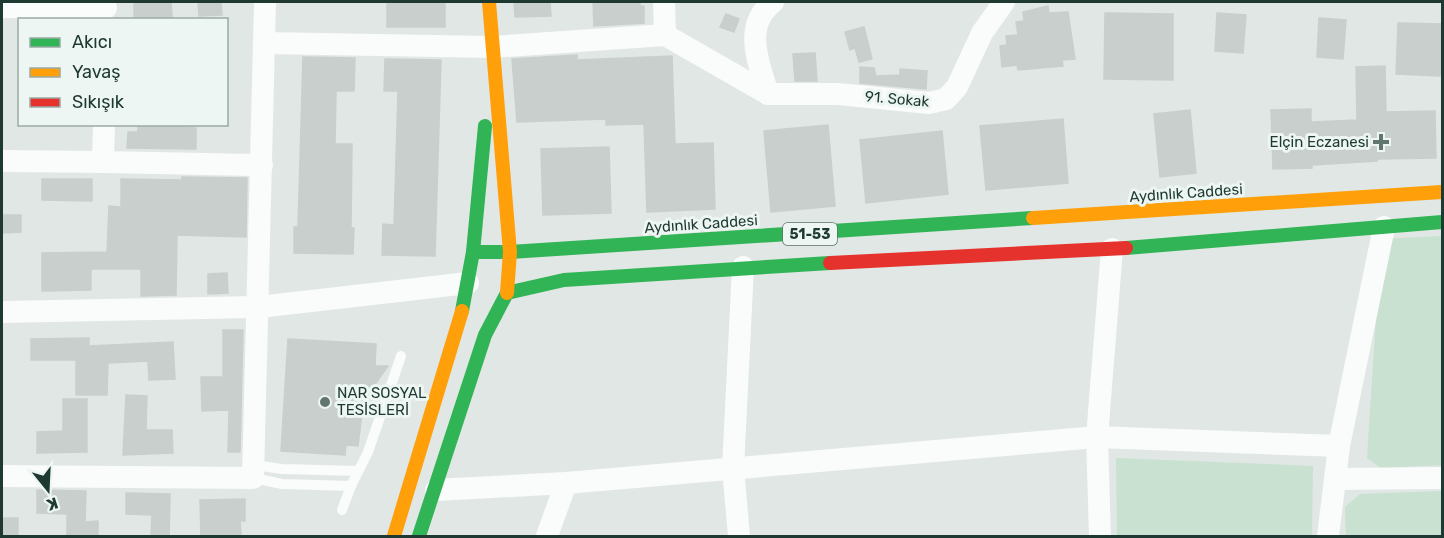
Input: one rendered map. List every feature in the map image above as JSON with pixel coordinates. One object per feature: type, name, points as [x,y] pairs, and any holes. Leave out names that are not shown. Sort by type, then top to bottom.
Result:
[{"type":"main road","points":[[419,537],[485,334],[507,293],[510,252],[489,2]]},
{"type":"main road","points":[[394,537],[474,293],[473,252],[492,47]]},
{"type":"main road","name":"Aydınlık Caddesi","points":[[473,252],[510,252],[1443,192]]},
{"type":"main road","name":"51-53","points":[[507,293],[564,280],[742,267],[1112,249],[1443,222]]},
{"type":"main road","points":[[474,293],[507,293]]},
{"type":"street","points":[[2,476],[253,471],[259,307],[265,2]]},
{"type":"street","points":[[664,2],[665,35]]},
{"type":"street","points":[[768,94],[753,41],[765,8],[773,2]]},
{"type":"street","name":"91. Sokak","points":[[768,94],[838,94],[904,102],[940,102],[951,95],[957,87],[982,33],[1004,2]]},
{"type":"street","points":[[2,7],[106,10]]},
{"type":"street","points":[[265,43],[492,47],[665,35],[768,94]]},
{"type":"street","points":[[103,162],[104,126]]},
{"type":"street","points":[[2,160],[262,165]]},
{"type":"street","points":[[1328,537],[1338,446],[1384,227]]},
{"type":"street","points":[[1100,537],[1097,436],[1112,249]]},
{"type":"street","points":[[739,537],[733,468],[742,267]]},
{"type":"street","points":[[2,312],[259,307],[474,293]]},
{"type":"street","points":[[436,490],[566,483],[1097,436],[1338,446]]},
{"type":"street","points":[[1335,478],[1443,478]]},
{"type":"street","points":[[547,537],[566,483]]},
{"type":"lane","points":[[342,510],[357,471],[368,452],[401,356]]},
{"type":"lane","points":[[253,471],[282,469],[357,471]]},
{"type":"lane","points":[[253,471],[282,484],[351,486]]},
{"type":"green space","points":[[1442,236],[1442,465],[1381,468],[1367,458],[1381,239]]},
{"type":"green space","points":[[1116,458],[1313,466],[1312,536],[1117,536]]},
{"type":"green space","points":[[1442,491],[1442,536],[1346,536],[1345,507],[1360,494]]},
{"type":"building","points":[[134,2],[171,2],[172,17],[134,18]]},
{"type":"building","points":[[198,2],[221,2],[222,15],[199,16]]},
{"type":"building","points":[[387,2],[445,2],[445,27],[387,27]]},
{"type":"building","points":[[514,2],[550,2],[551,16],[515,17]]},
{"type":"building","points":[[593,2],[640,2],[640,6],[644,6],[644,23],[594,26]]},
{"type":"building","points":[[1048,6],[1049,13],[1068,12],[1075,59],[1062,60],[1063,66],[1018,70],[1017,65],[1002,67],[1000,46],[1007,45],[1006,36],[1018,35],[1016,22],[1024,21],[1023,12]]},
{"type":"building","points":[[1105,13],[1173,14],[1173,80],[1104,79]]},
{"type":"building","points":[[1217,13],[1246,15],[1243,53],[1215,51]]},
{"type":"building","points":[[726,14],[739,19],[734,32],[720,27]]},
{"type":"building","points":[[1319,18],[1346,20],[1343,59],[1317,57]]},
{"type":"building","points":[[1398,23],[1442,24],[1440,76],[1396,74]]},
{"type":"building","points":[[864,27],[872,59],[859,62],[855,48],[850,50],[845,32]]},
{"type":"building","points":[[815,53],[817,81],[795,81],[793,54]]},
{"type":"building","points":[[577,55],[577,60],[672,56],[675,144],[713,143],[715,209],[647,212],[644,124],[606,125],[606,119],[517,122],[512,59]]},
{"type":"building","points":[[303,57],[355,58],[354,91],[336,91],[335,144],[352,144],[353,254],[294,253],[294,227],[298,227]]},
{"type":"building","points":[[385,59],[441,60],[435,256],[382,255],[383,224],[394,225],[398,91],[384,91]]},
{"type":"building","points":[[1385,66],[1386,112],[1435,111],[1436,158],[1377,159],[1377,161],[1312,165],[1312,168],[1273,169],[1271,110],[1311,109],[1311,122],[1357,120],[1356,67]]},
{"type":"building","points":[[860,67],[874,68],[876,76],[900,75],[900,69],[927,71],[926,89],[860,83]]},
{"type":"building","points":[[1190,110],[1196,173],[1160,177],[1154,114]]},
{"type":"building","points":[[1063,119],[1068,183],[986,190],[980,126]]},
{"type":"building","points":[[828,125],[835,206],[771,212],[764,131]]},
{"type":"building","points":[[138,126],[196,128],[196,149],[127,148],[128,132],[138,132]]},
{"type":"building","points":[[942,131],[948,194],[866,203],[860,140]]},
{"type":"building","points":[[609,147],[611,213],[543,215],[541,149]]},
{"type":"building","points":[[182,177],[247,178],[246,237],[177,235],[176,295],[141,296],[141,269],[91,269],[91,290],[42,291],[42,253],[107,252],[109,206],[121,207],[121,179],[182,180]]},
{"type":"building","points":[[42,179],[92,179],[92,201],[42,200]]},
{"type":"building","points":[[2,215],[21,215],[21,232],[2,233]]},
{"type":"building","points":[[227,273],[228,293],[208,294],[208,274]]},
{"type":"building","points":[[223,330],[243,330],[240,452],[228,452],[229,410],[202,411],[201,377],[223,377]]},
{"type":"building","points":[[89,338],[89,346],[173,342],[175,379],[149,380],[148,361],[108,363],[107,395],[76,395],[76,360],[31,360],[31,339]]},
{"type":"building","name":"NAR SOSYAL TESİSLERİ","points":[[288,339],[376,344],[375,366],[388,366],[371,390],[362,413],[358,446],[346,445],[345,455],[281,451]]},
{"type":"building","points":[[126,395],[147,396],[146,430],[172,430],[173,453],[123,455]]},
{"type":"building","points":[[63,399],[87,399],[87,452],[37,453],[37,432],[63,431]]},
{"type":"building","points":[[37,490],[86,491],[85,522],[98,521],[98,537],[67,537],[67,514],[37,513]]},
{"type":"building","points":[[126,493],[170,494],[169,537],[151,537],[152,515],[126,514]]},
{"type":"building","points":[[245,499],[245,521],[240,521],[241,535],[201,537],[200,500]]},
{"type":"building","points":[[2,518],[18,518],[18,537],[2,537]]},
{"type":"traffic: fast","points":[[473,252],[485,126]]},
{"type":"traffic: fast","points":[[462,311],[473,252],[510,252],[1033,218]]},
{"type":"traffic: fast","points":[[1126,248],[1442,222]]},
{"type":"traffic: fast","points":[[419,536],[485,335],[507,293],[564,280],[830,263]]},
{"type":"traffic: slow","points":[[489,2],[510,252],[507,293]]},
{"type":"traffic: slow","points":[[1033,218],[1442,192]]},
{"type":"traffic: slow","points":[[394,536],[462,311]]},
{"type":"traffic: jam","points":[[830,263],[1126,248]]},
{"type":"place","name":"Elçin Eczanesi","points":[[1381,142]]},
{"type":"place","name":"NAR SOSYAL TESİSLERİ","points":[[325,402]]}]
